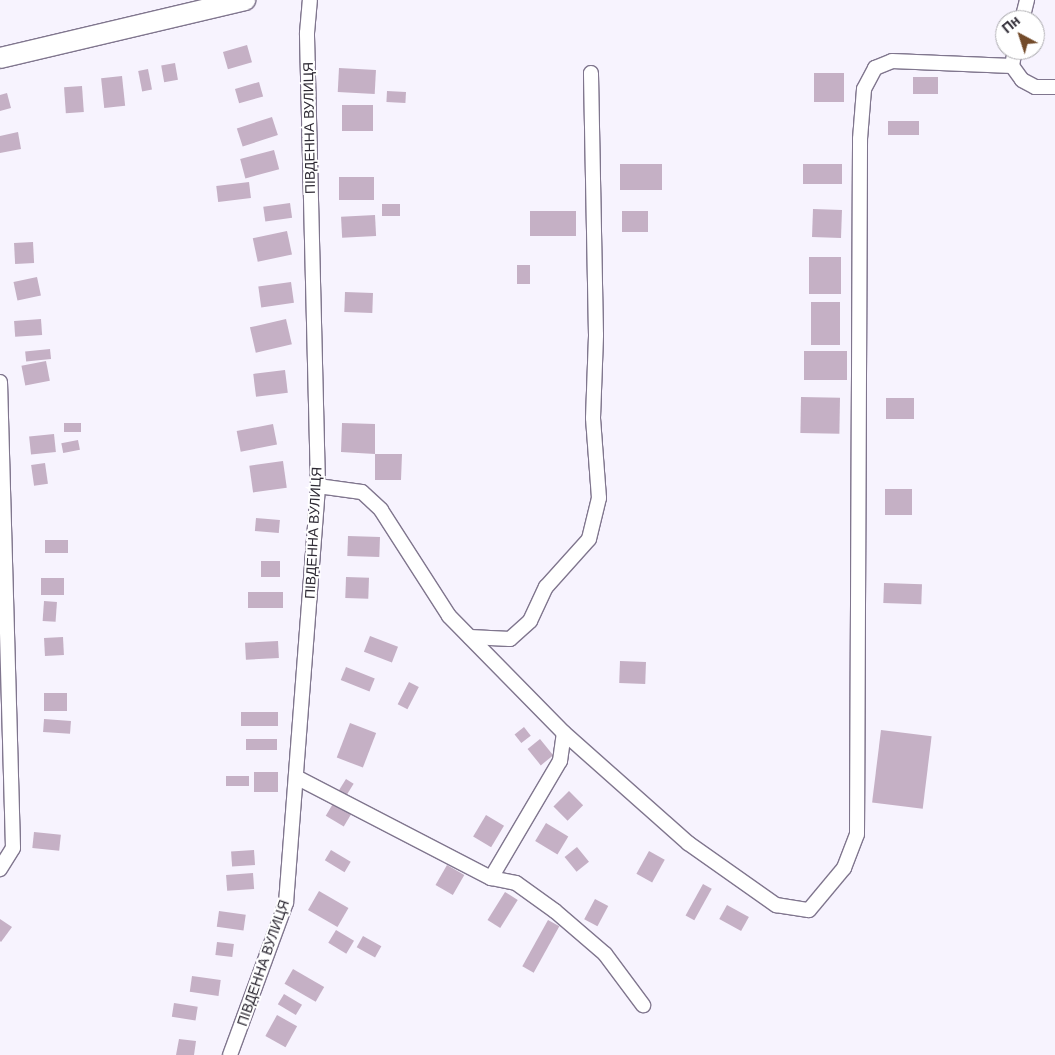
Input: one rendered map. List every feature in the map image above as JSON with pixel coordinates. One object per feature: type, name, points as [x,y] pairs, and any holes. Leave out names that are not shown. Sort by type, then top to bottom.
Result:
[{"type":"street","name":"ПІВДЕННА ВУЛИЦЯ","points":[[230,1055],[286,903],[296,777],[318,486],[307,32],[310,0]]},
{"type":"street","points":[[0,58],[239,1]]},
{"type":"street","points":[[1013,60],[1012,66],[1022,80],[1035,87],[1055,87]]},
{"type":"street","points":[[318,486],[362,492],[382,510],[449,616],[564,733],[688,843],[776,905],[809,910],[844,868],[857,834],[860,139],[864,89],[875,68],[892,61],[1012,66]]},
{"type":"street","points":[[470,638],[510,639],[530,621],[546,587],[589,538],[600,498],[593,418],[596,335],[591,74]]},
{"type":"street","points":[[0,382],[13,848],[0,869]]},
{"type":"street","points":[[491,878],[560,761],[564,733]]},
{"type":"street","points":[[296,777],[491,878],[516,882],[555,911],[606,954],[643,1005]]},
{"type":"building","points":[[247,45],[252,62],[228,69],[223,52]]},
{"type":"building","points":[[175,63],[178,80],[164,82],[161,65]]},
{"type":"building","points":[[339,68],[376,70],[375,94],[338,92]]},
{"type":"building","points":[[148,69],[152,90],[142,92],[138,71]]},
{"type":"building","points":[[814,73],[844,73],[844,102],[814,102]]},
{"type":"building","points":[[122,76],[125,106],[104,108],[101,78]]},
{"type":"building","points":[[913,77],[938,77],[938,94],[913,94]]},
{"type":"building","points":[[259,82],[263,96],[239,103],[235,89]]},
{"type":"building","points":[[82,86],[84,112],[66,113],[64,87]]},
{"type":"building","points":[[387,91],[406,92],[405,103],[386,102]]},
{"type":"building","points":[[7,93],[11,108],[0,111],[0,95]]},
{"type":"building","points":[[342,105],[373,105],[373,131],[342,131]]},
{"type":"building","points":[[272,117],[278,135],[243,147],[237,128]]},
{"type":"building","points":[[888,121],[919,121],[919,135],[888,135]]},
{"type":"building","points":[[18,132],[21,149],[0,153],[0,136]]},
{"type":"building","points":[[274,150],[279,169],[245,178],[240,159]]},
{"type":"building","points":[[620,164],[662,164],[662,190],[620,190]]},
{"type":"building","points":[[803,164],[842,164],[842,184],[803,184]]},
{"type":"building","points":[[339,177],[374,177],[374,200],[339,200]]},
{"type":"building","points":[[249,182],[251,198],[218,202],[216,186]]},
{"type":"building","points":[[290,203],[292,218],[265,222],[263,207]]},
{"type":"building","points":[[382,204],[400,204],[400,216],[382,216]]},
{"type":"building","points":[[813,209],[842,210],[841,238],[812,237]]},
{"type":"building","points":[[530,211],[576,211],[576,236],[530,236]]},
{"type":"building","points":[[622,211],[648,211],[648,232],[622,232]]},
{"type":"building","points":[[375,215],[376,236],[342,238],[341,217]]},
{"type":"building","points":[[287,231],[292,254],[258,262],[253,238]]},
{"type":"building","points":[[33,242],[34,263],[15,264],[14,243]]},
{"type":"building","points":[[809,257],[841,257],[841,294],[809,294]]},
{"type":"building","points":[[517,265],[530,265],[530,284],[517,284]]},
{"type":"building","points":[[37,277],[41,296],[17,301],[14,282]]},
{"type":"building","points":[[291,282],[294,303],[261,307],[258,287]]},
{"type":"building","points":[[345,292],[373,293],[372,313],[344,312]]},
{"type":"building","points":[[811,302],[840,302],[840,345],[811,345]]},
{"type":"building","points":[[41,319],[42,335],[15,337],[14,321]]},
{"type":"building","points":[[286,319],[292,344],[256,353],[250,327]]},
{"type":"building","points":[[50,349],[51,359],[26,362],[25,352]]},
{"type":"building","points":[[804,351],[847,351],[847,380],[804,380]]},
{"type":"building","points":[[46,361],[50,381],[25,385],[21,366]]},
{"type":"building","points":[[285,370],[288,393],[256,397],[253,374]]},
{"type":"building","points":[[801,397],[840,398],[839,434],[800,433]]},
{"type":"building","points":[[886,398],[914,398],[914,419],[886,419]]},
{"type":"building","points":[[64,423],[81,423],[81,432],[64,432]]},
{"type":"building","points":[[342,423],[375,424],[375,454],[341,452]]},
{"type":"building","points":[[273,424],[277,445],[241,452],[237,431]]},
{"type":"building","points":[[54,434],[56,452],[31,455],[29,437]]},
{"type":"building","points":[[78,440],[80,450],[63,453],[61,443]]},
{"type":"building","points":[[375,454],[402,454],[401,480],[375,480]]},
{"type":"building","points":[[283,461],[287,488],[253,492],[249,466]]},
{"type":"building","points":[[45,463],[48,484],[34,486],[31,465]]},
{"type":"building","points":[[885,489],[912,489],[912,515],[885,515]]},
{"type":"building","points":[[256,518],[280,520],[279,533],[255,531]]},
{"type":"building","points":[[348,536],[380,537],[379,557],[347,556]]},
{"type":"building","points":[[45,540],[68,540],[68,553],[45,553]]},
{"type":"building","points":[[261,561],[280,561],[280,577],[261,577]]},
{"type":"building","points":[[346,577],[369,578],[368,599],[345,598]]},
{"type":"building","points":[[41,578],[64,578],[64,595],[41,595]]},
{"type":"building","points":[[884,583],[922,584],[921,604],[883,603]]},
{"type":"building","points":[[248,592],[283,592],[283,608],[248,608]]},
{"type":"building","points":[[44,601],[57,602],[56,622],[43,621]]},
{"type":"building","points":[[370,636],[398,647],[392,663],[364,652]]},
{"type":"building","points":[[63,637],[64,655],[45,656],[44,638]]},
{"type":"building","points":[[278,641],[279,658],[246,660],[245,643]]},
{"type":"building","points":[[620,661],[646,662],[645,684],[619,683]]},
{"type":"building","points":[[346,667],[375,679],[369,692],[341,680]]},
{"type":"building","points":[[409,682],[419,687],[407,709],[398,704]]},
{"type":"building","points":[[44,693],[67,693],[67,711],[44,711]]},
{"type":"building","points":[[241,712],[278,712],[278,726],[241,726]]},
{"type":"building","points":[[44,719],[71,721],[70,734],[43,732]]},
{"type":"building","points":[[350,723],[376,733],[363,768],[337,758]]},
{"type":"building","points":[[524,727],[531,736],[521,743],[515,734]]},
{"type":"building","points":[[881,730],[932,736],[923,809],[872,802]]},
{"type":"building","points":[[246,739],[277,739],[277,750],[246,750]]},
{"type":"building","points":[[540,739],[553,755],[541,765],[528,749]]},
{"type":"building","points":[[254,772],[278,772],[278,792],[254,792]]},
{"type":"building","points":[[226,776],[249,776],[249,786],[226,786]]},
{"type":"building","points":[[346,779],[354,784],[346,796],[338,792]]},
{"type":"building","points":[[569,791],[583,805],[568,821],[553,807]]},
{"type":"building","points":[[334,802],[352,813],[344,827],[326,816]]},
{"type":"building","points":[[486,815],[504,826],[491,847],[473,836]]},
{"type":"building","points":[[546,823],[568,836],[557,854],[535,841]]},
{"type":"building","points":[[34,832],[61,835],[59,851],[32,848]]},
{"type":"building","points":[[577,847],[589,862],[577,872],[565,857]]},
{"type":"building","points":[[254,850],[255,865],[232,867],[231,852]]},
{"type":"building","points":[[331,850],[351,862],[345,872],[325,860]]},
{"type":"building","points":[[649,851],[665,860],[652,882],[636,874]]},
{"type":"building","points":[[447,865],[464,875],[453,895],[436,885]]},
{"type":"building","points":[[253,873],[254,889],[227,891],[226,875]]},
{"type":"building","points":[[703,884],[712,889],[694,920],[686,915]]},
{"type":"building","points":[[319,891],[348,908],[337,927],[308,910]]},
{"type":"building","points":[[505,892],[518,900],[500,928],[488,920]]},
{"type":"building","points":[[595,899],[608,906],[597,926],[584,919]]},
{"type":"building","points":[[727,905],[749,917],[741,931],[719,919]]},
{"type":"building","points":[[219,911],[246,915],[244,931],[217,927]]},
{"type":"building","points":[[0,919],[12,927],[1,942],[0,941]]},
{"type":"building","points":[[548,920],[559,926],[534,973],[522,966]]},
{"type":"building","points":[[336,930],[354,941],[346,954],[328,943]]},
{"type":"building","points":[[363,936],[381,946],[375,958],[357,947]]},
{"type":"building","points":[[217,942],[234,944],[232,957],[215,955]]},
{"type":"building","points":[[293,969],[324,987],[316,1002],[285,984]]},
{"type":"building","points":[[192,976],[221,980],[218,996],[190,992]]},
{"type":"building","points":[[284,994],[302,1005],[296,1015],[278,1004]]},
{"type":"building","points":[[174,1003],[198,1007],[196,1021],[172,1017]]},
{"type":"building","points":[[277,1015],[297,1026],[285,1047],[265,1036]]},
{"type":"building","points":[[179,1039],[196,1041],[194,1055],[176,1055]]}]
